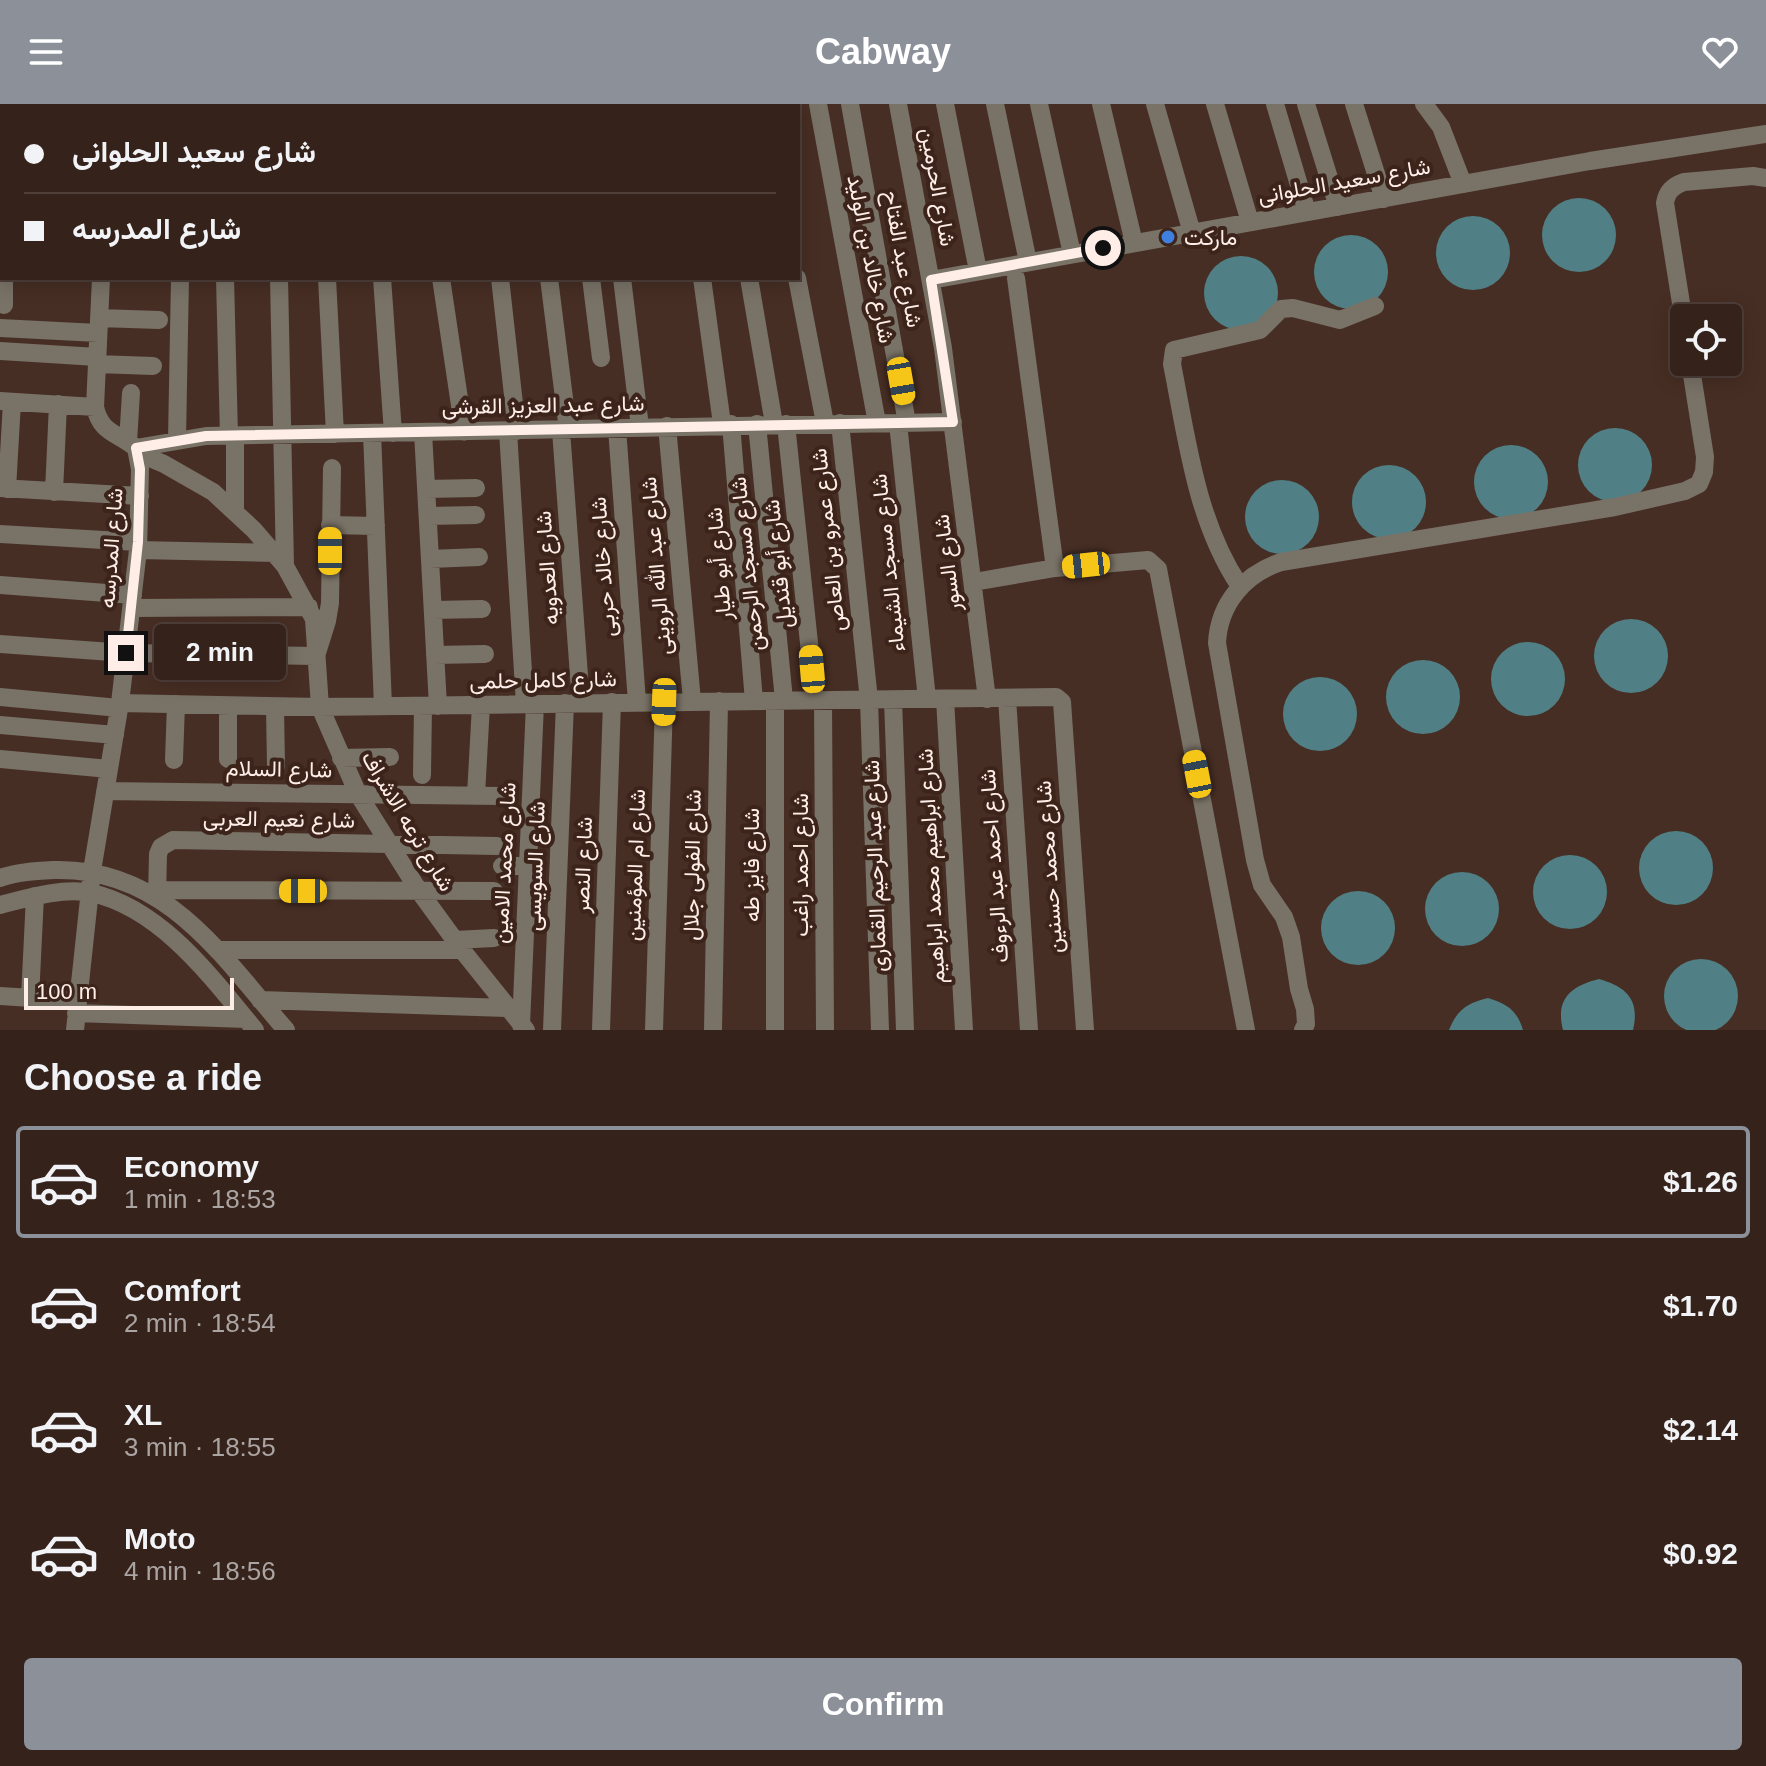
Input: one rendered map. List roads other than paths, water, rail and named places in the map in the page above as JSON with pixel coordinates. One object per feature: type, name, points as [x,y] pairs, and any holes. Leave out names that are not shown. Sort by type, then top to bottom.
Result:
[{"type":"street","name":"شارع خالد بن الوليد","points":[[818,104],[877,423]]},
{"type":"street","name":"شارع عبد الفتاح","points":[[850,104],[902,423]]},
{"type":"street","name":"شارع الحرمين","points":[[898,104],[931,280],[953,422]]},
{"type":"street","points":[[945,104],[978,271]]},
{"type":"street","points":[[995,104],[1028,262]]},
{"type":"street","points":[[1039,104],[1072,254]]},
{"type":"street","points":[[1101,104],[1134,243]]},
{"type":"street","points":[[1155,104],[1192,233]]},
{"type":"street","points":[[1215,104],[1250,222]]},
{"type":"street","points":[[1275,104],[1307,212]]},
{"type":"street","points":[[1306,104],[1338,207]]},
{"type":"street","points":[[1354,104],[1384,199]]},
{"type":"street","points":[[1424,104],[1441,127],[1463,184]]},
{"type":"street","name":"شارع سعيد الحلوانى","points":[[931,280],[1590,161],[1766,134]]},
{"type":"street","points":[[1681,304],[1665,203],[1667,195],[1676,185],[1684,182],[1753,176],[1766,178]]},
{"type":"street","points":[[1016,278],[1055,568]]},
{"type":"street","points":[[4,280],[4,305]]},
{"type":"street","points":[[101,280],[95,407],[98,420],[106,430],[134,448]]},
{"type":"street","points":[[177,439],[180,280]]},
{"type":"street","points":[[225,280],[235,511]]},
{"type":"street","points":[[0,534],[280,560],[284,435],[279,280]]},
{"type":"street","points":[[327,280],[335,434]]},
{"type":"street","points":[[382,280],[393,433]]},
{"type":"street","points":[[441,280],[464,432]]},
{"type":"street","name":"شارع محمد الامين","points":[[500,280],[530,704],[527,866],[518,1023]]},
{"type":"street","name":"شارع العدويه","points":[[549,280],[564,430],[573,703]]},
{"type":"street","points":[[591,280],[601,358]]},
{"type":"street","points":[[622,280],[640,427]]},
{"type":"street","name":"شارع أبو طيار","points":[[702,280],[727,424],[754,701]]},
{"type":"street","points":[[749,280],[772,424]]},
{"type":"street","name":"شارع عمرو بن العاص","points":[[797,280],[833,423],[869,700],[880,1030]]},
{"type":"street","points":[[1239,585],[1214,536],[1196,485],[1172,364],[1174,350],[1260,330],[1281,309],[1293,308],[1340,320],[1375,306]]},
{"type":"street","points":[[0,328],[98,326],[159,320]]},
{"type":"street","points":[[0,351],[153,366]]},
{"type":"street","points":[[1303,1030],[1306,1024],[1305,1009],[1291,937],[1284,917],[1262,885],[1255,860],[1217,643],[1218,629],[1239,585],[1281,562],[1615,507],[1685,491],[1699,484],[1705,457],[1692,376]]},
{"type":"street","name":"شارع المدرسه","points":[[76,1015],[92,871],[115,735],[138,546],[140,496],[131,393]]},
{"type":"street","points":[[95,407],[6,401],[4,489],[140,496]]},
{"type":"street","points":[[54,492],[58,404]]},
{"type":"street","name":"شارع عبد العزيز القرشى","points":[[134,448],[177,439],[232,435],[953,422]]},
{"type":"street","name":"شارع السور","points":[[953,422],[987,699]]},
{"type":"street","name":"شارع مسجد الشيماء","points":[[902,423],[936,699]]},
{"type":"street","name":"شارع أبو قنديل","points":[[772,424],[819,700]]},
{"type":"street","name":"شارع مسجد الرحمن","points":[[772,424],[780,700]]},
{"type":"street","name":"شارع عبد الله الروينى","points":[[667,426],[692,701]]},
{"type":"street","name":"شارع خالد حربى","points":[[617,428],[637,702]]},
{"type":"street","points":[[422,775],[435,655],[423,432]]},
{"type":"street","points":[[372,433],[383,706]]},
{"type":"street","name":"شارع ترعه الاشراف","points":[[134,448],[189,477],[235,511],[280,560],[309,607],[316,633],[320,707],[358,794],[419,891],[518,1023]]},
{"type":"street","points":[[0,644],[126,653],[316,656],[330,603],[332,468]]},
{"type":"street","points":[[426,489],[476,488]]},
{"type":"street","points":[[428,516],[476,515]]},
{"type":"street","points":[[330,525],[376,526]]},
{"type":"street","points":[[430,559],[479,557]]},
{"type":"street","points":[[974,582],[1055,568],[1148,560],[1158,569],[1246,1030]]},
{"type":"street","points":[[0,585],[132,602],[309,607]]},
{"type":"street","points":[[433,610],[482,609]]},
{"type":"street","points":[[435,655],[485,654]]},
{"type":"street","name":"شارع كامل حلمى","points":[[0,697],[119,705],[275,707],[1053,697],[1062,702]]},
{"type":"street","name":"شارع احمد عبد الرءوف","points":[[1007,698],[1029,1030]]},
{"type":"street","name":"شارع ابراهيم محمد ابراهيم","points":[[936,699],[964,1030]]},
{"type":"street","name":"شارع فايز طه","points":[[775,1030],[780,700]]},
{"type":"street","name":"شارع احمد راغب","points":[[819,700],[825,1030]]},
{"type":"street","name":"شارع عبد الرحيم القمارى","points":[[893,700],[905,1030]]},
{"type":"street","name":"شارع الفولى جلال","points":[[713,1030],[719,701]]},
{"type":"street","name":"شارع النصر","points":[[601,1030],[612,702]]},
{"type":"street","name":"شارع ام المؤمنين","points":[[654,1030],[664,702]]},
{"type":"street","name":"شارع محمد حسنين","points":[[1062,702],[1085,1030]]},
{"type":"street","name":"شارع السويسى","points":[[552,1030],[573,703]]},
{"type":"street","points":[[174,760],[176,704]]},
{"type":"street","points":[[476,795],[481,705]]},
{"type":"street","points":[[228,706],[228,759]]},
{"type":"street","points":[[275,707],[276,766]]},
{"type":"street","points":[[0,725],[115,735]]},
{"type":"street","points":[[341,758],[390,757]]},
{"type":"street","points":[[0,759],[109,769]]},
{"type":"street","name":"شارع السلام","points":[[105,791],[500,796]]},
{"type":"street","name":"شارع نعيم العربى","points":[[157,894],[158,854],[161,847],[173,840],[497,846]]},
{"type":"street","points":[[502,866],[527,866]]},
{"type":"street","points":[[0,878],[39,871],[92,871],[157,894],[217,950],[286,1030]]},
{"type":"street","points":[[157,894],[494,891]]},
{"type":"street","points":[[0,905],[35,896],[90,892],[132,909],[188,954],[250,1025]]},
{"type":"street","points":[[30,998],[35,896]]},
{"type":"street","points":[[217,950],[458,945],[494,938]]},
{"type":"street","points":[[0,996],[30,998],[76,1015],[250,1025]]},
{"type":"street","points":[[260,1000],[518,1023]]},
{"type":"water","points":[[1579,198],[1600,204],[1610,214],[1616,235],[1610,256],[1600,266],[1579,272],[1558,266],[1548,256],[1542,235],[1548,214],[1558,204]]},
{"type":"water","points":[[1473,216],[1494,222],[1504,232],[1510,253],[1504,274],[1494,284],[1473,290],[1452,284],[1442,274],[1436,253],[1442,232],[1452,222]]},
{"type":"water","points":[[1351,235],[1372,241],[1382,251],[1388,272],[1382,293],[1372,303],[1351,309],[1330,303],[1320,293],[1314,272],[1320,251],[1330,241]]},
{"type":"water","points":[[1241,256],[1262,262],[1272,272],[1278,293],[1272,314],[1262,324],[1241,330],[1220,324],[1210,314],[1204,293],[1210,272],[1220,262]]},
{"type":"water","points":[[1615,428],[1636,434],[1646,444],[1652,465],[1646,486],[1636,496],[1615,502],[1594,496],[1584,486],[1578,465],[1584,444],[1594,434]]},
{"type":"water","points":[[1511,445],[1532,451],[1542,461],[1548,482],[1542,503],[1532,513],[1511,519],[1490,513],[1480,503],[1474,482],[1480,461],[1490,451]]},
{"type":"water","points":[[1389,465],[1410,471],[1420,481],[1426,502],[1420,523],[1410,533],[1389,539],[1368,533],[1358,523],[1352,502],[1358,481],[1368,471]]},
{"type":"water","points":[[1282,480],[1303,486],[1313,496],[1319,517],[1313,538],[1303,548],[1282,554],[1261,548],[1251,538],[1245,517],[1251,496],[1261,486]]},
{"type":"water","points":[[1631,619],[1652,625],[1662,635],[1668,656],[1662,677],[1652,687],[1631,693],[1610,687],[1600,677],[1594,656],[1600,635],[1610,625]]},
{"type":"water","points":[[1528,642],[1549,648],[1559,658],[1565,679],[1559,700],[1549,710],[1528,716],[1507,710],[1497,700],[1491,679],[1497,658],[1507,648]]},
{"type":"water","points":[[1423,660],[1444,666],[1454,676],[1460,697],[1454,718],[1444,728],[1423,734],[1402,728],[1392,718],[1386,697],[1392,676],[1402,666]]},
{"type":"water","points":[[1320,677],[1341,683],[1351,693],[1357,714],[1351,735],[1341,745],[1320,751],[1299,745],[1289,735],[1283,714],[1289,693],[1299,683]]},
{"type":"water","points":[[1676,831],[1697,837],[1707,847],[1713,868],[1707,889],[1697,899],[1676,905],[1655,899],[1645,889],[1639,868],[1645,847],[1655,837]]},
{"type":"water","points":[[1570,855],[1591,861],[1601,871],[1607,892],[1601,913],[1591,923],[1570,929],[1549,923],[1539,913],[1533,892],[1539,871],[1549,861]]},
{"type":"water","points":[[1462,872],[1483,878],[1493,888],[1499,909],[1493,930],[1483,940],[1462,946],[1441,940],[1431,930],[1425,909],[1431,888],[1441,878]]},
{"type":"water","points":[[1358,891],[1379,897],[1389,907],[1395,928],[1389,949],[1379,959],[1358,965],[1337,959],[1327,949],[1321,928],[1327,907],[1337,897]]},
{"type":"water","points":[[1694,960],[1708,960],[1721,965],[1732,976],[1737,989],[1737,1003],[1732,1016],[1715,1030],[1687,1030],[1681,1027],[1670,1016],[1665,1003],[1665,989],[1670,976],[1681,965]]},
{"type":"water","points":[[1599,979],[1617,986],[1629,996],[1635,1010],[1633,1030],[1563,1030],[1563,1002],[1573,990]]},
{"type":"water","points":[[1488,998],[1510,1009],[1518,1017],[1523,1030],[1449,1030],[1464,1008]]},
{"type":"place","name":"ماركت","points":[[1168,237]]}]
